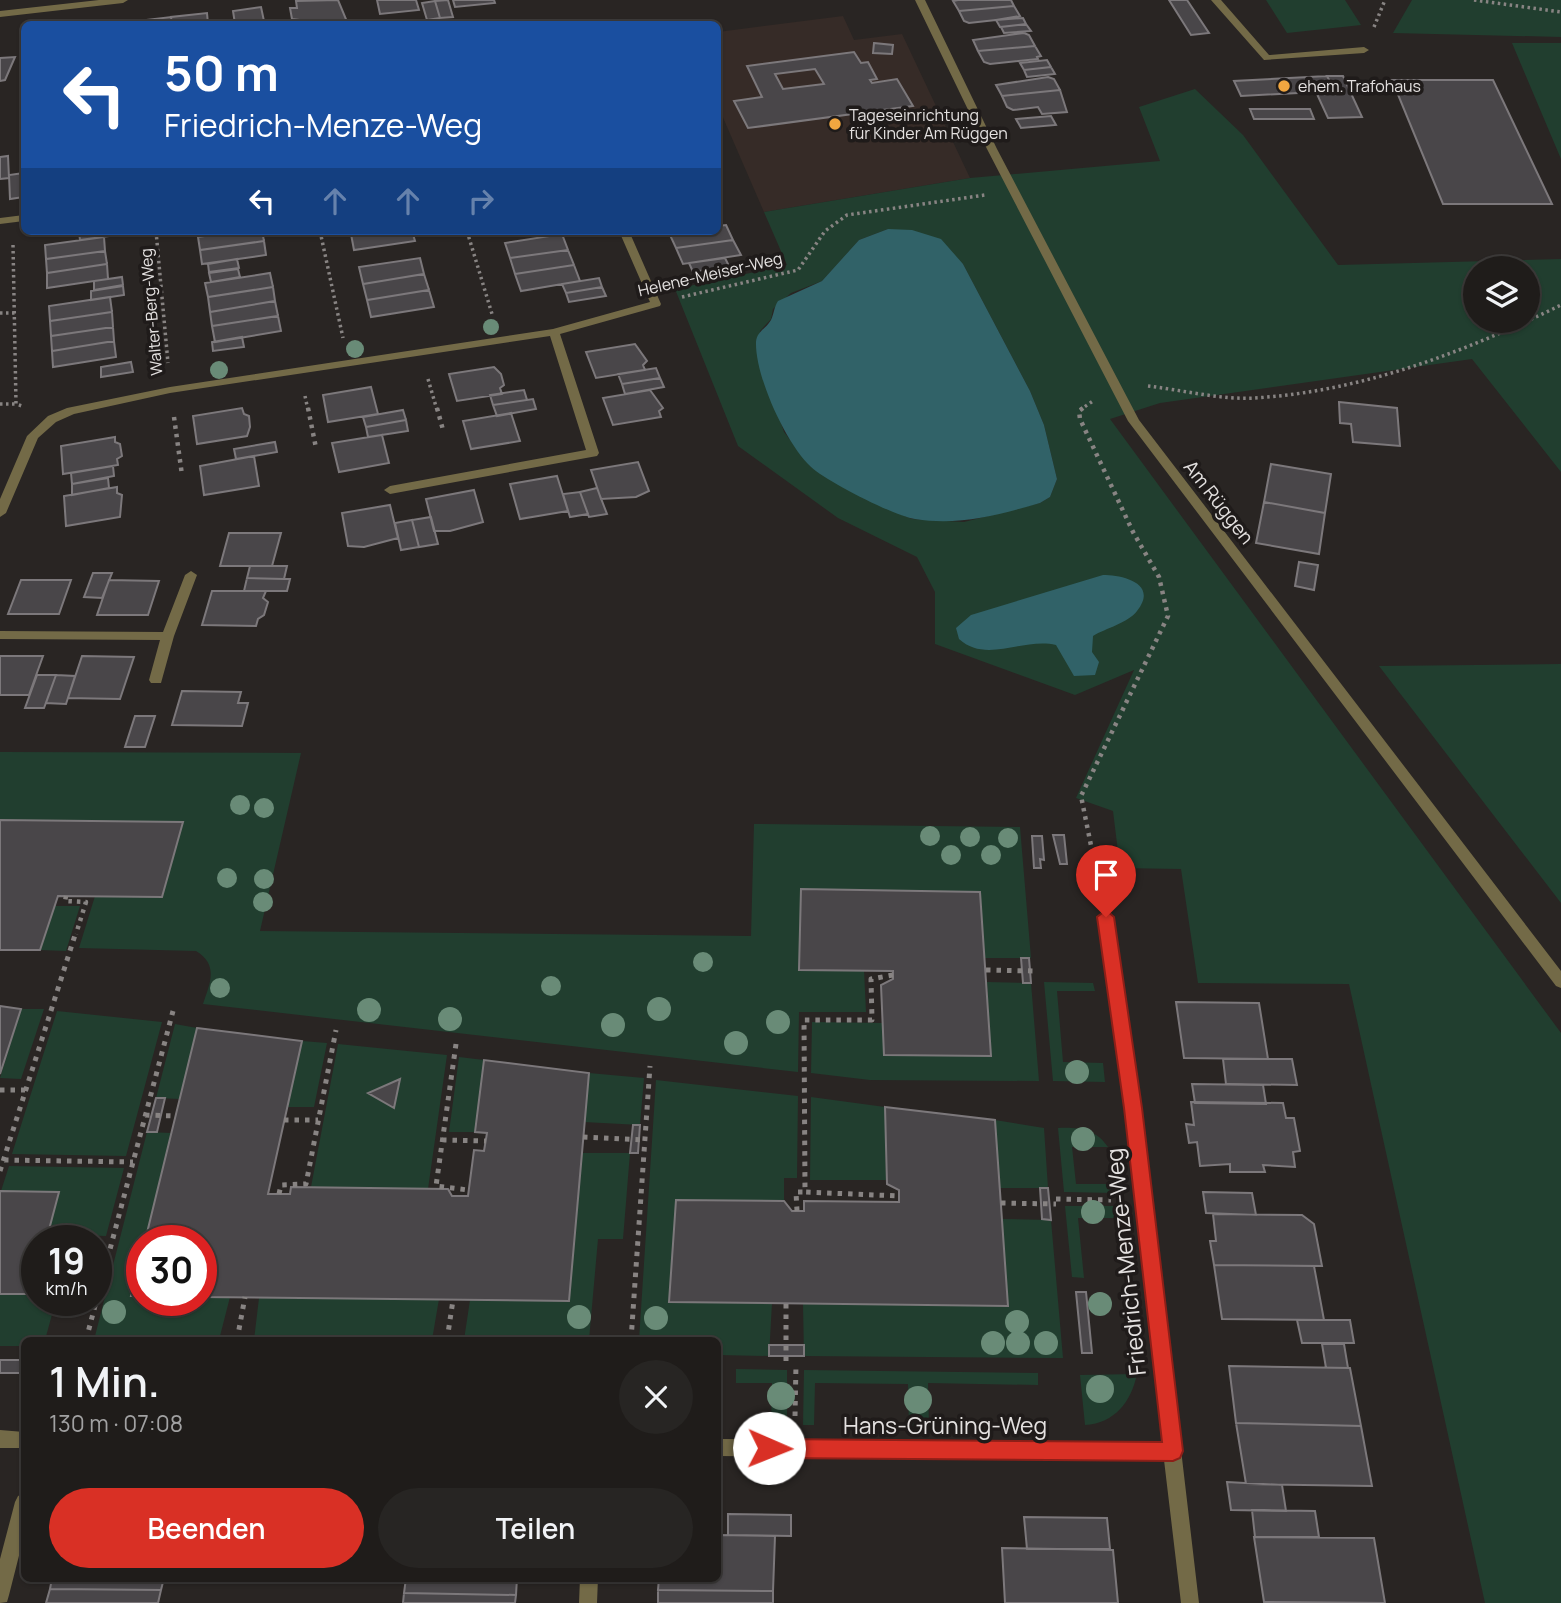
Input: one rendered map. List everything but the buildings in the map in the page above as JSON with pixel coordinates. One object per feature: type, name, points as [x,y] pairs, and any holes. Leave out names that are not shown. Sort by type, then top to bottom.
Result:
[{"type":"street","points":[[0,14],[123,0]]},
{"type":"street","name":"Am Rüggen","points":[[920,0],[992,149],[1017,192],[1134,421],[1561,982]]},
{"type":"street","points":[[1216,0],[1267,58],[1364,50]]},
{"type":"street","points":[[0,221],[21,218]]},
{"type":"street","points":[[626,235],[656,304]]},
{"type":"street","name":"Helene-Meiser-Weg","points":[[52,419],[71,411],[170,390],[554,332],[656,304]]},
{"type":"street","points":[[390,490],[593,453],[554,332]]},
{"type":"street","points":[[0,513],[33,436],[52,419]]},
{"type":"street","points":[[156,680],[168,636],[191,575]]},
{"type":"street","points":[[0,635],[168,636]]},
{"type":"street","name":"Friedrich-Menze-Weg","points":[[1106,917],[1133,1108],[1189,1603]]},
{"type":"street","points":[[0,1439],[21,1440]]},
{"type":"street","name":"Hans-Grüning-Weg","points":[[721,1448],[1173,1451]]},
{"type":"street","points":[[0,1595],[21,1514]]},
{"type":"street","points":[[588,1603],[589,1582]]},
{"type":"path","points":[[1474,0],[1561,12]]},
{"type":"path","name":"Helene-Meiser-Weg","points":[[656,304],[798,270],[825,231],[847,215],[933,200],[1017,192]]},
{"type":"path","points":[[12,219],[16,404]]},
{"type":"path","name":"Walter-Berg-Weg","points":[[156,235],[170,390]]},
{"type":"path","points":[[321,235],[348,362]]},
{"type":"path","points":[[468,235],[500,339]]},
{"type":"path","points":[[1106,917],[1081,796],[1168,616],[1159,577],[1133,532],[1080,419],[1079,411],[1117,384],[1252,398],[1375,380],[1489,340],[1561,305]]},
{"type":"path","points":[[0,313],[15,313]]},
{"type":"path","points":[[420,351],[443,430]]},
{"type":"path","points":[[300,371],[316,448]]},
{"type":"path","points":[[170,390],[182,475]]},
{"type":"path","points":[[0,404],[16,404],[52,419]]},
{"type":"path","points":[[0,1171],[86,902],[65,901],[66,896]]},
{"type":"path","points":[[986,970],[1035,971]]},
{"type":"path","points":[[805,1192],[804,1020],[872,1020],[871,979],[893,975]]},
{"type":"path","points":[[87,1337],[173,1011]]},
{"type":"path","points":[[279,1194],[281,1185],[306,1184],[336,1030]]},
{"type":"path","points":[[456,1044],[436,1186],[468,1190]]},
{"type":"path","points":[[631,1337],[650,1066]]},
{"type":"path","points":[[0,1090],[25,1090]]},
{"type":"path","points":[[145,1115],[175,1116]]},
{"type":"path","points":[[284,1120],[318,1120]]},
{"type":"path","points":[[583,1137],[645,1140]]},
{"type":"path","points":[[442,1140],[486,1141]]},
{"type":"path","points":[[4,1160],[133,1162]]},
{"type":"path","points":[[797,1211],[796,1192],[899,1196]]},
{"type":"path","points":[[1001,1203],[1087,1199]]},
{"type":"path","points":[[238,1337],[246,1297]]},
{"type":"path","points":[[447,1337],[453,1300]]},
{"type":"path","points":[[786,1304],[786,1364]]},
{"type":"path","points":[[796,1364],[796,1383]]},
{"type":"shaded area","name":"Tageseinrichtung für Kinder Am Rüggen","points":[[843,16],[854,40],[902,34],[970,178],[764,212],[721,113],[721,32]]},
{"type":"green space","points":[[1266,0],[1345,0],[1361,25],[1287,33]]},
{"type":"green space","points":[[1412,0],[1561,0],[1561,37],[1393,33]]},
{"type":"green space","points":[[1512,43],[1561,43],[1561,159]]},
{"type":"green space","points":[[1195,89],[1243,135],[1338,265],[1463,262],[1463,333],[1540,333],[1540,260],[1561,259],[1561,472],[1472,359],[1160,403],[1110,419],[1561,1033],[1561,1603],[1485,1603],[1349,984],[1198,983],[1181,869],[1120,868],[1113,811],[1076,798],[1134,670],[1075,695],[935,644],[935,592],[917,557],[838,518],[738,446],[675,289],[787,265],[764,212],[970,178],[1160,161],[1139,107]],"holes":[[[888,229],[963,264],[1030,391],[1044,425],[1057,479],[1050,497],[1040,503],[964,522],[912,519],[872,502],[811,467],[784,432],[759,356],[760,331],[771,319],[773,309],[791,293],[822,281],[859,240]]]},
{"type":"green space","points":[[1561,664],[1561,903],[1379,666]]},
{"type":"green space","points":[[0,752],[301,753],[260,931],[751,936],[754,824],[1020,827],[1031,958],[985,958],[980,892],[801,889],[799,969],[864,970],[866,1012],[799,1012],[798,1072],[203,1004],[211,975],[208,962],[196,951],[79,948],[95,896],[162,897],[183,822],[0,820]]},
{"type":"green space","points":[[54,906],[80,906],[66,951],[40,950]]},
{"type":"green space","points":[[987,982],[1031,983],[1039,1081],[870,1080],[811,1073],[812,1022],[883,1023],[884,1055],[991,1056]]},
{"type":"green space","points":[[1044,982],[1093,983],[1095,991],[1057,991],[1063,1062],[1103,1063],[1105,1082],[1053,1081]]},
{"type":"green space","points":[[21,1009],[44,1009],[21,1079],[0,1078]]},
{"type":"green space","points":[[57,1011],[162,1022],[126,1156],[12,1154]]},
{"type":"green space","points":[[175,1024],[197,1028],[180,1099],[156,1098]]},
{"type":"green space","points":[[302,1041],[327,1043],[314,1107],[287,1107]]},
{"type":"green space","points":[[338,1044],[447,1055],[428,1189],[311,1187]]},
{"type":"green space","points":[[459,1057],[484,1060],[475,1132],[449,1132]]},
{"type":"green space","points":[[589,1073],[644,1078],[640,1125],[584,1122]]},
{"type":"green space","points":[[656,1080],[798,1096],[797,1178],[784,1178],[784,1201],[676,1200],[669,1302],[772,1303],[769,1356],[721,1355],[721,1337],[639,1337]]},
{"type":"green space","points":[[811,1097],[885,1107],[886,1180],[810,1180]]},
{"type":"green space","points":[[995,1120],[1044,1128],[1048,1188],[1000,1188]]},
{"type":"green space","points":[[1058,1128],[1086,1130],[1103,1141],[1108,1147],[1072,1147],[1076,1184],[1116,1184],[1117,1193],[1064,1192]]},
{"type":"green space","points":[[147,1132],[171,1133],[149,1225],[126,1225],[126,1316],[217,1316],[217,1297],[230,1297],[220,1337],[95,1337],[100,1316],[112,1316],[112,1269]]},
{"type":"green space","points":[[582,1153],[630,1153],[623,1239],[598,1239],[589,1337],[464,1337],[470,1300],[569,1301]]},
{"type":"green space","points":[[9,1166],[124,1168],[109,1225],[50,1225],[59,1192],[1,1191]]},
{"type":"green space","points":[[1065,1206],[1118,1206],[1119,1218],[1078,1218],[1084,1278],[1072,1277]]},
{"type":"green space","points":[[1002,1219],[1051,1220],[1063,1358],[804,1356],[803,1304],[1008,1306]]},
{"type":"green space","points":[[21,1282],[21,1316],[52,1316],[46,1337],[21,1337],[21,1346],[0,1346],[0,1294]]},
{"type":"green space","points":[[259,1298],[439,1299],[433,1337],[254,1337]]},
{"type":"green space","points":[[736,1369],[787,1370],[787,1425],[771,1425],[772,1383],[736,1383]]},
{"type":"green space","points":[[804,1370],[1038,1373],[1038,1385],[928,1383],[929,1426],[909,1426],[908,1384],[815,1383],[814,1425],[803,1425]]},
{"type":"green space","points":[[1137,1374],[1131,1394],[1120,1409],[1105,1420],[1085,1425],[1080,1375]]},
{"type":"water","points":[[888,229],[912,230],[941,239],[963,264],[1030,391],[1044,425],[1057,479],[1050,497],[1040,503],[963,520],[915,519],[892,512],[819,473],[801,456],[782,426],[761,373],[757,356],[758,335],[771,320],[778,301],[822,281],[859,240]]},
{"type":"water","points":[[1103,575],[1135,582],[1144,594],[1143,601],[1133,615],[1093,636],[1092,652],[1099,662],[1095,675],[1074,676],[1056,645],[1031,644],[993,650],[970,646],[959,639],[956,628],[971,615]]},
{"type":"place","name":"ehem. Trafohaus","points":[[1284,86]]},
{"type":"place","name":"Tageseinrichtung für Kinder Am Rüggen","points":[[835,124]]},
{"type":"route","points":[[769,1448],[1173,1451],[1161,1368],[1133,1108],[1106,917]]}]
